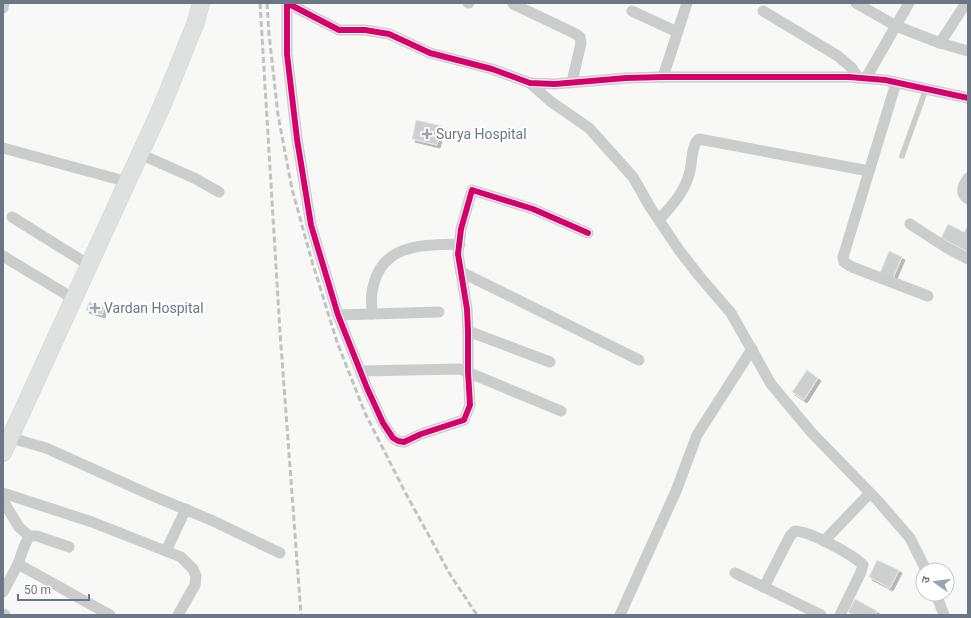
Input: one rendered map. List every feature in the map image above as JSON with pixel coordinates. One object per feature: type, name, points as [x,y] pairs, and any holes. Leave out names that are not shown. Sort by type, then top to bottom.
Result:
[{"type":"main road","points":[[3,453],[6,436],[74,299],[162,106],[196,22],[201,3]]},
{"type":"street","points":[[3,8],[4,3]]},
{"type":"street","points":[[588,233],[533,209],[472,190],[462,229],[458,254],[467,309],[470,405],[464,420],[421,434],[404,442],[393,438],[383,423],[360,371],[338,315],[311,225],[297,139],[287,54],[287,3],[339,30],[365,30],[389,34],[430,53],[492,69],[530,83],[555,84],[663,77],[862,78],[886,80],[968,98]]},
{"type":"street","points":[[663,77],[687,3]]},
{"type":"street","points":[[856,3],[869,6],[896,26],[968,52]]},
{"type":"street","points":[[862,78],[909,3]]},
{"type":"street","points":[[940,43],[966,3]]},
{"type":"street","points":[[513,4],[580,37],[581,43],[572,82]]},
{"type":"street","points":[[632,11],[677,32]]},
{"type":"street","points":[[763,11],[838,56],[862,78]]},
{"type":"street","points":[[896,82],[843,257],[844,262],[852,267],[928,296]]},
{"type":"street","points":[[530,83],[550,101],[589,128],[633,177],[659,220],[700,277],[731,313],[771,384],[811,432],[870,493],[910,538],[922,562]]},
{"type":"street","points":[[659,220],[683,191],[690,170],[695,143],[699,139],[869,171]]},
{"type":"street","points":[[3,148],[128,182]]},
{"type":"street","points":[[140,154],[194,178],[219,192]]},
{"type":"street","points":[[968,178],[962,189],[963,195],[968,199]]},
{"type":"street","points":[[12,217],[89,265]]},
{"type":"street","points":[[910,224],[947,248],[968,259]]},
{"type":"street","points":[[372,314],[372,293],[375,280],[382,266],[395,254],[411,247],[460,244]]},
{"type":"street","points":[[3,256],[74,299]]},
{"type":"street","points":[[461,272],[639,360]]},
{"type":"street","points":[[338,315],[439,312]]},
{"type":"street","points":[[468,331],[550,362]]},
{"type":"street","points":[[620,615],[676,491],[697,435],[752,349]]},
{"type":"street","points":[[360,371],[460,369],[561,411]]},
{"type":"street","points":[[6,436],[46,448],[152,496],[211,520],[280,553]]},
{"type":"street","points":[[3,493],[92,522],[181,556],[193,568],[196,576],[195,585],[178,615]]},
{"type":"street","points":[[824,541],[870,493]]},
{"type":"street","points":[[3,501],[19,527],[29,536],[43,538],[69,547]]},
{"type":"street","points":[[166,551],[186,509]]},
{"type":"street","points":[[764,588],[790,536],[795,531],[800,531],[824,541],[858,560],[863,565],[840,615]]},
{"type":"street","points":[[3,592],[18,564],[29,536]]},
{"type":"street","points":[[18,564],[110,615]]},
{"type":"street","points":[[735,573],[764,588],[799,610],[821,615]]},
{"type":"street","points":[[939,602],[944,615]]},
{"type":"lane","points":[[902,156],[926,89]]},
{"type":"building","points":[[416,120],[442,126],[437,145],[412,139]]},
{"type":"building","points":[[948,224],[964,232],[968,225],[968,252],[941,238]]},
{"type":"building","points":[[889,251],[902,257],[893,278],[880,273]]},
{"type":"building","points":[[89,302],[104,307],[102,315],[86,310]]},
{"type":"building","points":[[807,370],[818,378],[804,400],[792,392]]},
{"type":"building","points":[[877,560],[899,570],[890,588],[869,577]]},
{"type":"building","points":[[855,599],[877,611],[875,615],[853,615],[848,612]]},
{"type":"railway","points":[[260,3],[280,332],[301,615]]},
{"type":"railway","points":[[267,3],[278,115],[292,189],[311,258],[337,342],[365,413],[405,492],[451,576],[477,615]]},
{"type":"cycle path","points":[[287,3],[287,54],[297,139],[311,225],[338,315],[367,388],[383,423],[393,438],[404,442],[421,434],[464,420],[470,405],[467,309],[458,254],[461,229],[472,190],[533,209],[588,233]]},
{"type":"cycle path","points":[[287,3],[339,30],[365,30],[389,34],[430,53],[492,69],[530,83],[555,84],[626,78],[663,77],[849,77],[885,80],[968,98]]},
{"type":"place","name":"Surya Hospital","points":[[427,134]]},
{"type":"place","name":"Vardan Hospital","points":[[95,308]]}]
